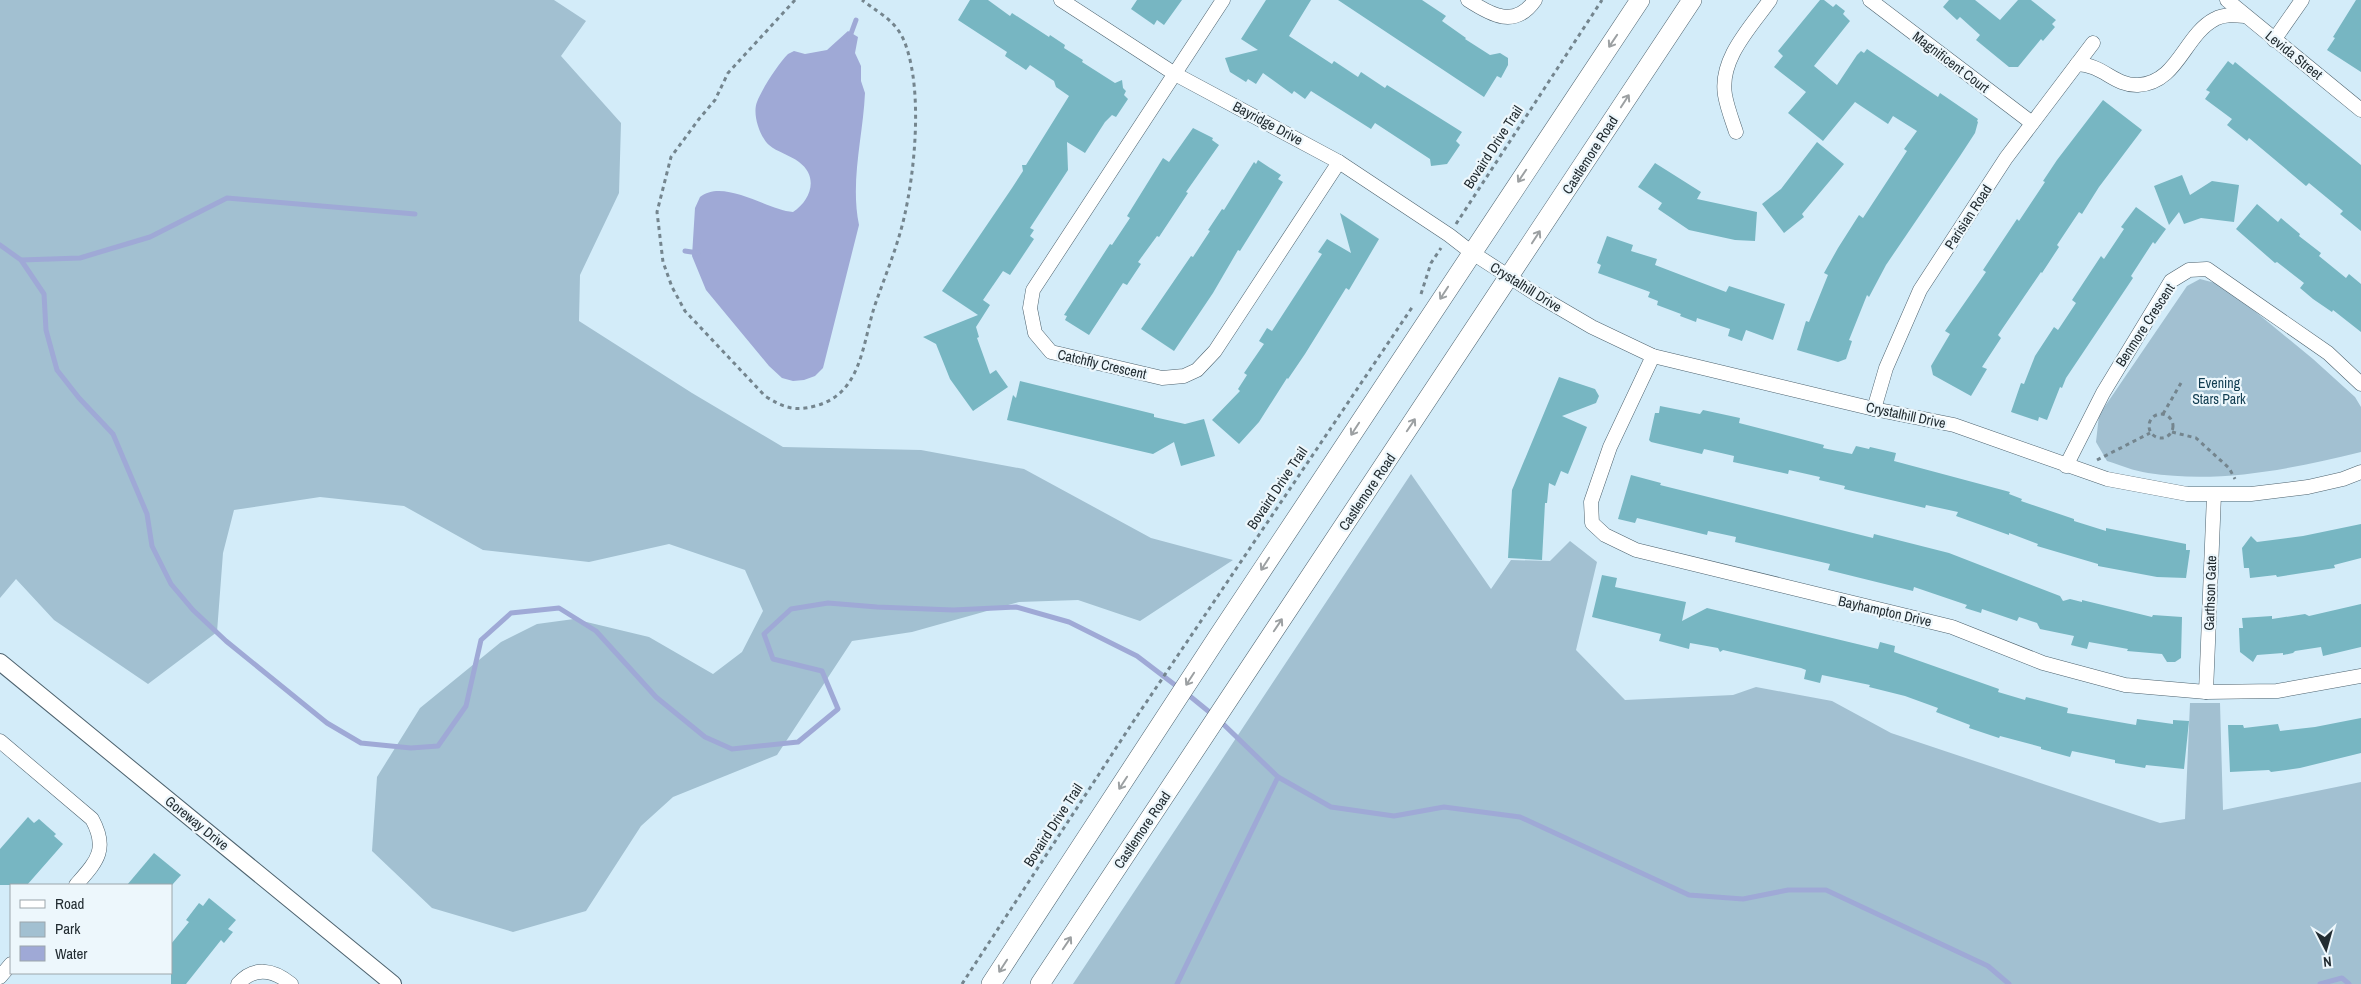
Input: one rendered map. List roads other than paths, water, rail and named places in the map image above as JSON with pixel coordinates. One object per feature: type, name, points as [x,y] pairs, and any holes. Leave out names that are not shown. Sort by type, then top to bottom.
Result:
[{"type":"main road","points":[[991,984],[1216,638],[1640,0]]},
{"type":"main road","name":"Castlemore Road","points":[[1040,984],[1692,0]]},
{"type":"street","name":"Bayridge Drive","points":[[1061,0],[1175,74],[1339,162],[1449,235],[1471,252]]},
{"type":"street","name":"Catchfly Crescent","points":[[1223,0],[1033,290],[1030,308],[1035,333],[1051,352],[1162,378],[1184,376],[1197,370],[1215,351],[1339,162]]},
{"type":"street","points":[[1468,0],[1490,14],[1505,18],[1528,10],[1535,0]]},
{"type":"street","points":[[1736,132],[1725,95],[1724,76],[1730,59],[1770,0]]},
{"type":"street","name":"Magnificent Court","points":[[1870,0],[2032,123]]},
{"type":"street","name":"Levida Street","points":[[2227,0],[2361,110]]},
{"type":"street","points":[[2274,40],[2302,0]]},
{"type":"street","points":[[2077,64],[2094,66],[2122,83],[2138,85],[2154,82],[2168,73],[2209,23],[2215,19],[2230,15],[2246,16]]},
{"type":"street","name":"Parisian Road","points":[[1874,408],[1886,368],[1920,290],[2006,158],[2093,43]]},
{"type":"street","name":"Crystalhill Drive","points":[[1471,252],[1509,278],[1592,328],[1653,356],[1954,425],[2107,480],[2187,494],[2214,495],[2308,488],[2361,472]]},
{"type":"street","name":"Benmore Crescent","points":[[2072,468],[2103,393],[2171,281],[2189,270],[2207,269],[2328,353],[2361,384]]},
{"type":"street","name":"Bayhampton Drive","points":[[1653,356],[1610,446],[1591,502],[1592,523],[1605,535],[1636,550],[1952,627],[2043,663],[2125,685],[2206,692],[2277,691],[2361,676]]},
{"type":"street","name":"Garthson Gate","points":[[2206,692],[2214,495]]},
{"type":"street","name":"Goreway Drive","points":[[0,662],[393,984]]},
{"type":"street","points":[[0,741],[92,819],[99,832],[101,846],[98,855],[77,884]]},
{"type":"street","points":[[0,977],[10,965]]},
{"type":"street","points":[[238,984],[248,974],[258,970],[272,972],[290,984]]},
{"type":"water","points":[[848,31],[858,37],[855,53],[861,66],[861,81],[865,93],[856,176],[859,225],[823,368],[815,376],[793,381],[782,378],[769,366],[706,290],[692,256],[695,208],[700,197],[710,192],[721,191],[733,193],[783,210],[793,212],[799,207],[808,195],[811,181],[809,174],[799,162],[769,145],[763,137],[756,119],[757,102],[766,84],[788,54],[794,51],[805,54],[827,50]]},
{"type":"waterway","points":[[849,39],[856,20]]},
{"type":"waterway","points":[[21,260],[80,258],[150,237],[227,198],[415,214]]},
{"type":"waterway","points":[[0,245],[21,260],[44,294],[46,330],[57,370],[79,398],[113,434],[147,514],[152,546],[171,584],[193,610],[226,641],[327,723],[361,743],[411,748],[438,746],[466,706],[481,640],[511,613],[559,608],[596,631],[656,697],[705,737],[732,749],[798,742],[838,709],[822,671],[773,659],[764,634],[791,609],[828,603],[953,610],[1016,607],[1069,622],[1137,656],[1179,688]]},
{"type":"waterway","points":[[685,251],[698,253]]},
{"type":"waterway","points":[[1186,693],[1213,715]]},
{"type":"waterway","points":[[1219,720],[1278,777],[1331,807],[1394,816],[1444,807],[1520,817],[1689,895],[1743,899],[1788,890],[1826,890],[1988,966],[2009,984]]},
{"type":"waterway","points":[[1177,984],[1278,777]]},
{"type":"waterway","points":[[2320,984],[2342,978],[2349,984]]},
{"type":"park label","name":"Evening Stars Park","points":[[2219,392]]}]
